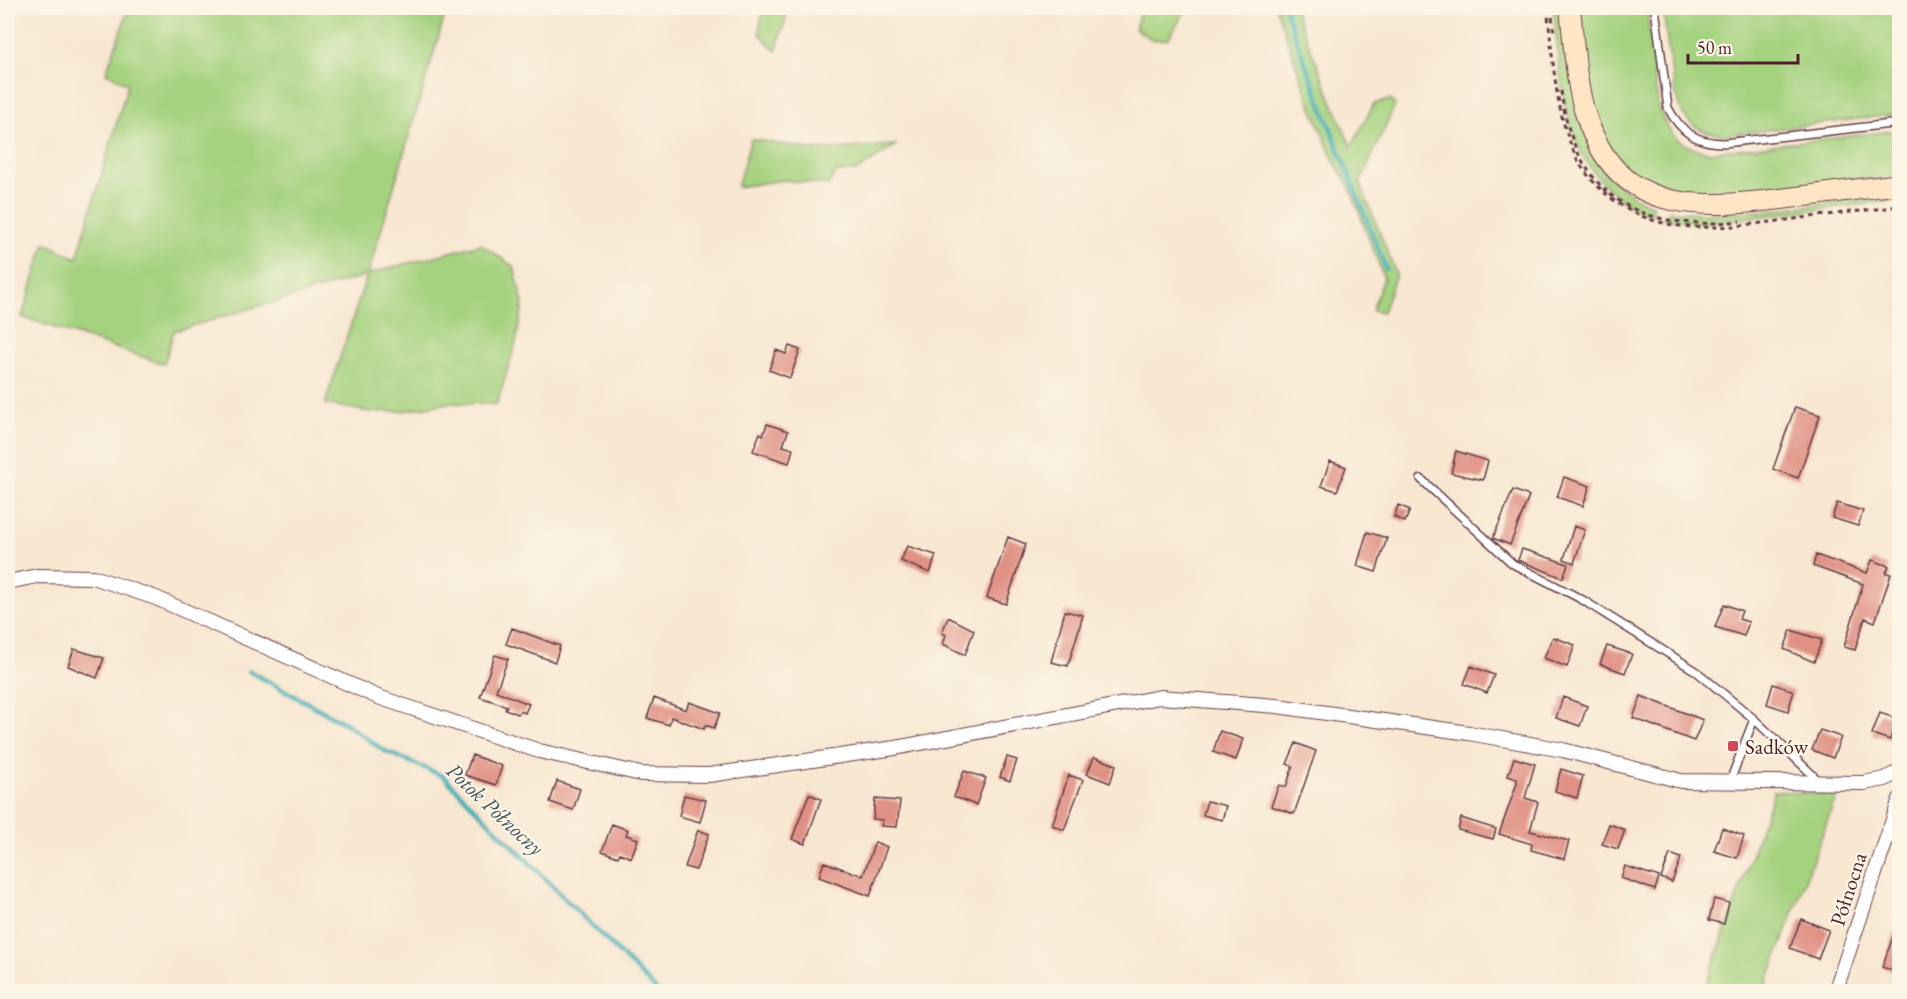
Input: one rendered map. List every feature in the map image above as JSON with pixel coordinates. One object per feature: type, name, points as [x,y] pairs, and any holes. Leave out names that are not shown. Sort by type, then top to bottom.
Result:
[{"type":"street","points":[[1570,8],[1585,115],[1599,148],[1614,170],[1642,192],[1669,201],[1702,206],[1899,184]]},
{"type":"street","points":[[8,582],[37,576],[93,577],[156,598],[378,697],[539,751],[641,774],[709,775],[896,748],[1160,697],[1277,706],[1457,731],[1563,750],[1681,781],[1864,783],[1898,773],[1899,794]]},
{"type":"street","name":"Północna","points":[[1835,992],[1899,799]]},
{"type":"lane","points":[[1655,8],[1668,108],[1675,121],[1696,140],[1724,143],[1899,123]]},
{"type":"lane","points":[[1421,479],[1513,564],[1581,599],[1696,671],[1754,719],[1820,782]]},
{"type":"lane","points":[[1730,781],[1754,719]]},
{"type":"path","points":[[1549,8],[1563,106],[1577,151],[1597,181],[1631,208],[1663,220],[1702,225],[1899,204]]},
{"type":"green space","points":[[129,8],[447,8],[368,274],[481,244],[514,267],[523,304],[516,342],[497,404],[448,403],[403,411],[370,412],[325,404],[367,275],[174,331],[164,364],[22,317],[45,243],[77,258],[128,84],[106,73]]},
{"type":"green space","points":[[763,8],[789,8],[776,51],[759,33]]},
{"type":"green space","points":[[1141,8],[1187,8],[1168,39],[1153,40],[1135,29]]},
{"type":"green space","points":[[1276,8],[1294,8],[1351,147],[1374,104],[1390,100],[1395,105],[1360,183],[1396,274],[1383,312],[1372,310],[1384,278],[1350,188],[1332,157],[1305,90]]},
{"type":"green space","points":[[1553,8],[1561,8],[1592,152],[1607,176],[1638,199],[1653,206],[1653,214],[1635,208],[1614,193],[1593,171],[1580,150],[1565,105]]},
{"type":"green space","points":[[1578,8],[1647,8],[1660,111],[1672,134],[1694,149],[1711,152],[1899,130],[1899,176],[1732,195],[1681,193],[1657,187],[1636,176],[1617,158],[1601,133],[1587,88]]},
{"type":"green space","points":[[1663,8],[1899,8],[1899,114],[1725,135],[1710,133],[1690,122],[1679,105],[1675,94]]},
{"type":"green space","points":[[751,139],[816,150],[896,145],[857,171],[836,172],[828,185],[783,180],[737,187]]},
{"type":"green space","points":[[1899,193],[1899,200],[1702,223],[1663,218],[1670,211],[1727,213],[1756,211]]},
{"type":"green space","points":[[1774,791],[1837,795],[1764,991],[1704,991]]},
{"type":"building","points":[[789,346],[800,350],[790,378],[769,370],[776,350],[786,354]]},
{"type":"building","points":[[1795,407],[1820,415],[1798,478],[1773,469]]},
{"type":"building","points":[[767,424],[788,431],[783,446],[793,449],[789,463],[753,451],[760,433],[763,435]]},
{"type":"building","points":[[1456,451],[1488,461],[1483,480],[1451,473]]},
{"type":"building","points":[[1330,461],[1346,467],[1337,491],[1321,486]]},
{"type":"building","points":[[1564,477],[1590,486],[1583,506],[1557,497]]},
{"type":"building","points":[[1513,490],[1529,496],[1510,545],[1493,538]]},
{"type":"building","points":[[1837,503],[1863,511],[1858,526],[1832,518]]},
{"type":"building","points":[[1398,505],[1410,510],[1405,522],[1394,517]]},
{"type":"building","points":[[1574,526],[1585,530],[1574,563],[1564,559]]},
{"type":"building","points":[[1367,532],[1387,538],[1376,572],[1357,566]]},
{"type":"building","points":[[1008,537],[1026,544],[1006,604],[987,598]]},
{"type":"building","points":[[907,546],[936,555],[930,573],[901,561]]},
{"type":"building","points":[[1522,549],[1568,564],[1563,578],[1518,560]]},
{"type":"building","points":[[1816,555],[1867,573],[1872,560],[1889,566],[1886,573],[1891,574],[1875,622],[1865,618],[1855,650],[1844,647],[1863,584],[1813,566]]},
{"type":"building","points":[[1724,604],[1742,611],[1739,619],[1749,622],[1744,636],[1715,627]]},
{"type":"building","points":[[1065,611],[1083,615],[1068,666],[1051,662]]},
{"type":"building","points":[[948,617],[974,630],[965,655],[943,644],[946,635],[942,633]]},
{"type":"building","points":[[512,628],[560,646],[555,662],[506,644]]},
{"type":"building","points":[[1791,630],[1822,640],[1814,662],[1784,649]]},
{"type":"building","points":[[1553,637],[1575,645],[1567,667],[1544,658]]},
{"type":"building","points":[[1607,646],[1632,654],[1625,673],[1600,664]]},
{"type":"building","points":[[74,649],[104,658],[97,678],[68,666]]},
{"type":"building","points":[[495,655],[508,659],[496,691],[529,704],[525,713],[520,711],[518,714],[505,709],[507,706],[480,697]]},
{"type":"building","points":[[1471,666],[1494,675],[1487,693],[1464,684]]},
{"type":"building","points":[[1773,684],[1794,691],[1788,711],[1767,704]]},
{"type":"building","points":[[1641,696],[1703,720],[1694,741],[1633,718]]},
{"type":"building","points":[[1563,697],[1587,706],[1580,726],[1556,718]]},
{"type":"building","points":[[654,698],[686,710],[689,702],[720,713],[714,728],[705,725],[704,729],[671,717],[669,725],[647,718]]},
{"type":"building","points":[[1880,713],[1892,717],[1898,730],[1892,733],[1890,740],[1872,734]]},
{"type":"building","points":[[1820,730],[1841,737],[1833,758],[1812,750]]},
{"type":"building","points":[[1220,731],[1243,739],[1236,760],[1213,752]]},
{"type":"building","points":[[1296,743],[1316,751],[1294,814],[1271,806],[1279,785],[1286,787],[1293,766],[1287,764]]},
{"type":"building","points":[[472,755],[502,766],[496,785],[465,775]]},
{"type":"building","points":[[1007,757],[1017,760],[1010,781],[1000,777]]},
{"type":"building","points":[[1094,757],[1116,765],[1110,783],[1087,774]]},
{"type":"building","points":[[1514,758],[1535,764],[1525,798],[1538,802],[1530,831],[1569,841],[1564,859],[1531,850],[1532,844],[1499,834],[1517,783],[1517,779],[1508,776]]},
{"type":"building","points":[[1561,769],[1583,776],[1577,798],[1555,791]]},
{"type":"building","points":[[964,771],[986,778],[976,805],[954,797]]},
{"type":"building","points":[[1069,775],[1083,780],[1064,830],[1052,825]]},
{"type":"building","points":[[557,781],[580,789],[573,810],[550,802]]},
{"type":"building","points":[[809,794],[821,799],[805,844],[792,839]]},
{"type":"building","points":[[684,795],[706,800],[700,822],[679,816]]},
{"type":"building","points":[[875,799],[900,801],[897,827],[881,826],[883,820],[873,819]]},
{"type":"building","points":[[1207,801],[1226,806],[1222,820],[1203,815]]},
{"type":"building","points":[[1461,818],[1496,829],[1493,839],[1458,830]]},
{"type":"building","points":[[612,824],[628,830],[626,835],[638,839],[631,858],[620,853],[618,857],[602,851]]},
{"type":"building","points":[[1609,824],[1625,830],[1618,849],[1602,844]]},
{"type":"building","points":[[1722,828],[1744,836],[1737,858],[1714,851]]},
{"type":"building","points":[[698,830],[709,834],[696,870],[685,867]]},
{"type":"building","points":[[875,842],[887,847],[870,896],[819,877],[824,862],[863,876]]},
{"type":"building","points":[[1670,854],[1681,858],[1672,882],[1661,878]]},
{"type":"building","points":[[1625,866],[1659,877],[1655,890],[1621,878]]},
{"type":"building","points":[[1714,899],[1729,903],[1724,924],[1709,920]]},
{"type":"building","points":[[1801,919],[1829,930],[1818,959],[1790,948]]},
{"type":"building","points":[[1899,923],[1899,973],[1882,967]]},
{"type":"waterway","points":[[1285,8],[1386,269]]},
{"type":"waterway","name":"Potok Północny","points":[[249,671],[346,724],[383,750],[443,776],[658,992]]},
{"type":"place","name":"Sadków","points":[[1733,746]]}]
